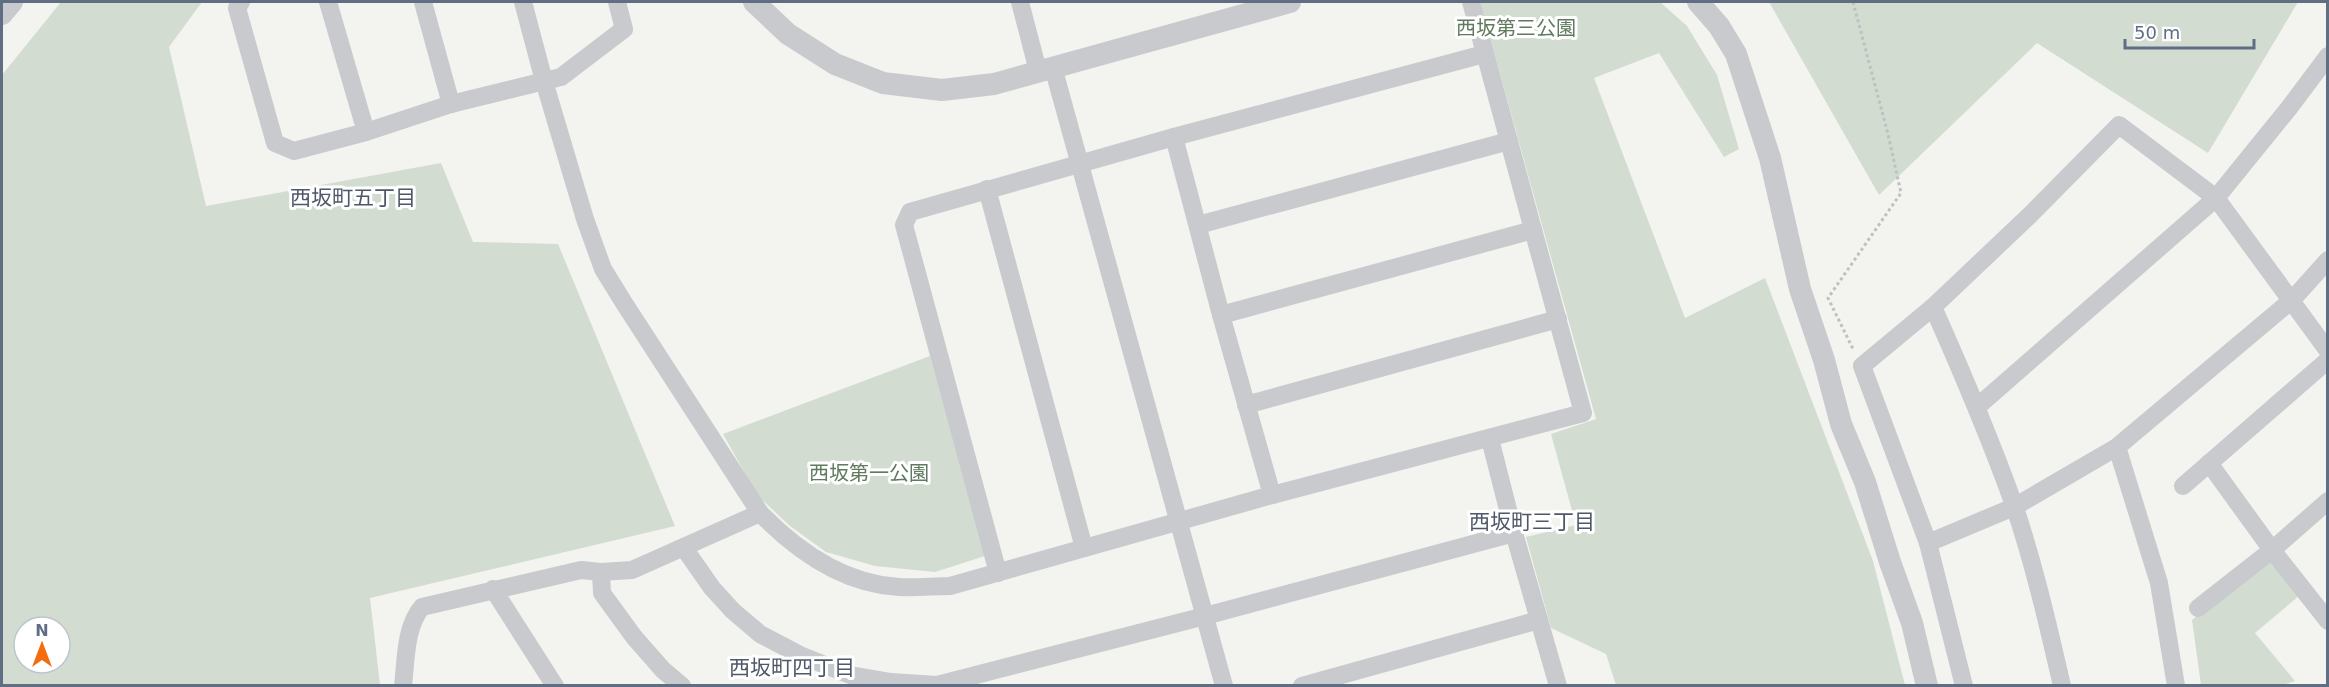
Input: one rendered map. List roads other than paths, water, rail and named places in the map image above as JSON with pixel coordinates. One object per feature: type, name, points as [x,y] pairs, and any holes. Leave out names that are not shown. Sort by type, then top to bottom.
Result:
[{"type":"street","points":[[2,14],[12,2]]},
{"type":"street","points":[[242,2],[237,8],[275,143],[294,151],[366,132],[451,104],[561,77],[624,29],[617,2]]},
{"type":"street","points":[[328,2],[366,132]]},
{"type":"street","points":[[423,2],[451,104]]},
{"type":"street","points":[[523,2],[585,219],[603,269],[760,513],[785,538],[821,562],[857,579],[898,587],[950,586],[1272,495],[1583,413],[1471,2]]},
{"type":"street","points":[[754,2],[788,34],[835,64],[883,82],[942,90],[994,84],[1290,2]]},
{"type":"street","points":[[1020,2],[1080,163],[1224,686]]},
{"type":"street","points":[[1698,2],[1719,26],[1736,54],[1770,158],[1800,290],[1824,360],[1841,424],[1865,482],[1912,623],[1927,686]]},
{"type":"street","points":[[998,573],[904,225],[910,212],[1174,137],[1484,54]]},
{"type":"street","points":[[1977,407],[2216,198],[2328,56]]},
{"type":"street","points":[[1964,686],[1928,543],[1862,366],[1933,307],[2031,215],[2119,125],[2216,198],[2328,351]]},
{"type":"street","points":[[1174,137],[1272,495]]},
{"type":"street","points":[[1198,225],[1509,141]]},
{"type":"street","points":[[987,189],[1084,548]]},
{"type":"street","points":[[1221,315],[1533,230]]},
{"type":"street","points":[[1928,543],[2014,507],[2117,447],[2292,300],[2328,260]]},
{"type":"street","points":[[1933,307],[1977,407],[2014,507],[2047,623],[2062,686]]},
{"type":"street","points":[[1246,405],[1558,319]]},
{"type":"street","points":[[2183,486],[2328,360]]},
{"type":"street","points":[[1490,439],[1514,533],[1558,686]]},
{"type":"street","points":[[2117,447],[2159,583],[2176,686]]},
{"type":"street","points":[[2209,463],[2272,550],[2328,621]]},
{"type":"street","points":[[2198,608],[2272,550],[2328,501]]},
{"type":"street","points":[[403,686],[408,641],[415,615],[422,607],[581,570],[601,572],[632,570],[760,513]]},
{"type":"street","points":[[684,548],[712,588],[733,611],[760,634],[800,655],[850,675],[891,682],[937,685],[1514,533]]},
{"type":"street","points":[[601,572],[602,593],[634,637],[682,686]]},
{"type":"street","points":[[493,589],[555,686]]},
{"type":"street","points":[[1302,686],[1539,620]]},
{"type":"district","name":"西坂町五丁目","points":[[353,198]]},
{"type":"district","name":"西坂町三丁目","points":[[1532,522]]},
{"type":"district","name":"西坂町四丁目","points":[[792,668]]},
{"type":"park label","name":"西坂第三公園","points":[[1516,28]]},
{"type":"park label","name":"西坂第一公園","points":[[869,473]]}]
